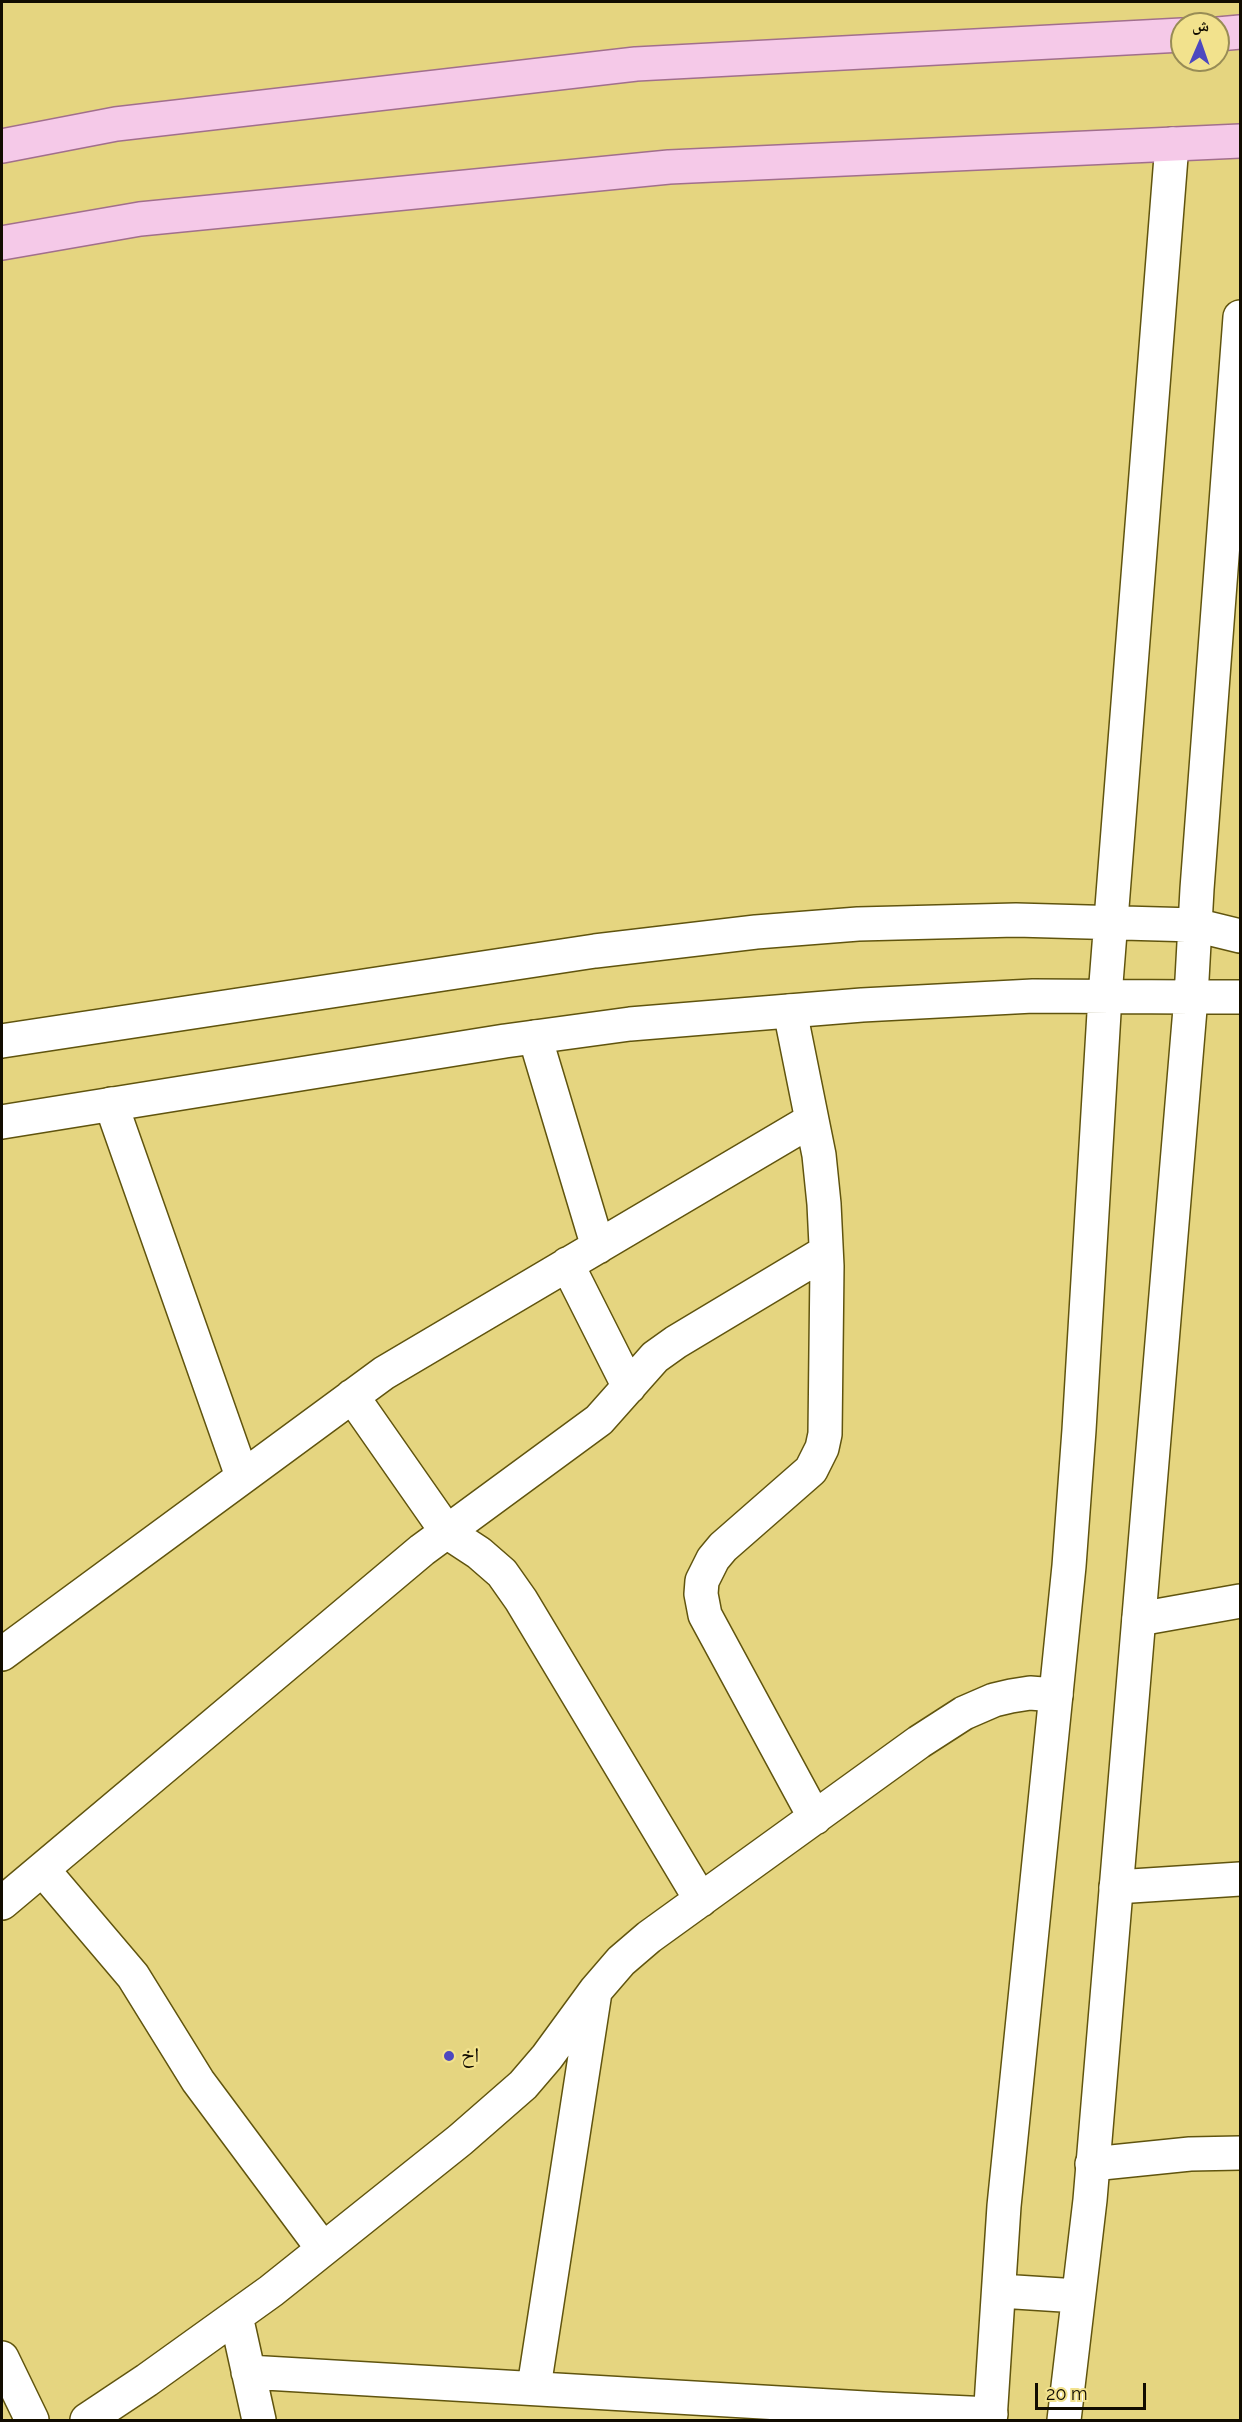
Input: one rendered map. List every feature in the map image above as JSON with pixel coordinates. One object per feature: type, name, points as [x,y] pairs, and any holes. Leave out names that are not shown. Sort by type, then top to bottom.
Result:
[{"type":"main road","points":[[2,146],[116,124],[636,64],[1170,37]]},
{"type":"main road","points":[[2,243],[140,219],[669,167],[1240,141]]},
{"type":"street","points":[[248,2372],[534,2387],[991,2417],[1004,2206],[1056,1695],[1079,1430],[1105,996],[1172,144]]},
{"type":"street","points":[[1064,2421],[1092,2164],[1139,1619],[1191,997],[1240,316]]},
{"type":"street","points":[[2,1041],[692,938],[858,924],[1016,920],[1195,926],[1240,936]]},
{"type":"street","points":[[2,1122],[535,1037],[630,1024],[790,1011],[1033,996],[1240,997]]},
{"type":"street","points":[[790,1011],[819,1155],[826,1252],[827,1416],[822,1448],[811,1470],[723,1547],[713,1559],[702,1581],[701,1594],[705,1615],[815,1818]]},
{"type":"street","points":[[535,1037],[597,1247]]},
{"type":"street","points":[[111,1104],[242,1476]]},
{"type":"street","points":[[2,1654],[352,1396],[437,1340],[812,1120]]},
{"type":"street","points":[[2,1903],[422,1550],[599,1420],[655,1357],[826,1252]]},
{"type":"street","points":[[567,1264],[629,1387]]},
{"type":"street","points":[[352,1396],[447,1532],[479,1553],[502,1573],[521,1600],[701,1900]]},
{"type":"street","points":[[1139,1619],[1240,1601]]},
{"type":"street","points":[[87,2421],[236,2316],[460,2140],[523,2085],[547,2057],[596,1990],[621,1961],[649,1937],[919,1742],[964,1713],[994,1700],[1011,1696],[1030,1693],[1056,1695]]},
{"type":"street","points":[[43,1870],[133,1976],[198,2081],[323,2249]]},
{"type":"street","points":[[1116,1887],[1240,1880]]},
{"type":"street","points":[[534,2387],[596,1990]]},
{"type":"street","points":[[1092,2164],[1190,2154],[1240,2153]]},
{"type":"street","points":[[1000,2291],[1078,2296]]},
{"type":"street","points":[[236,2316],[259,2421]]},
{"type":"street","points":[[2,2358],[32,2421]]},
{"type":"place","name":"اخ","points":[[449,2056]]}]
